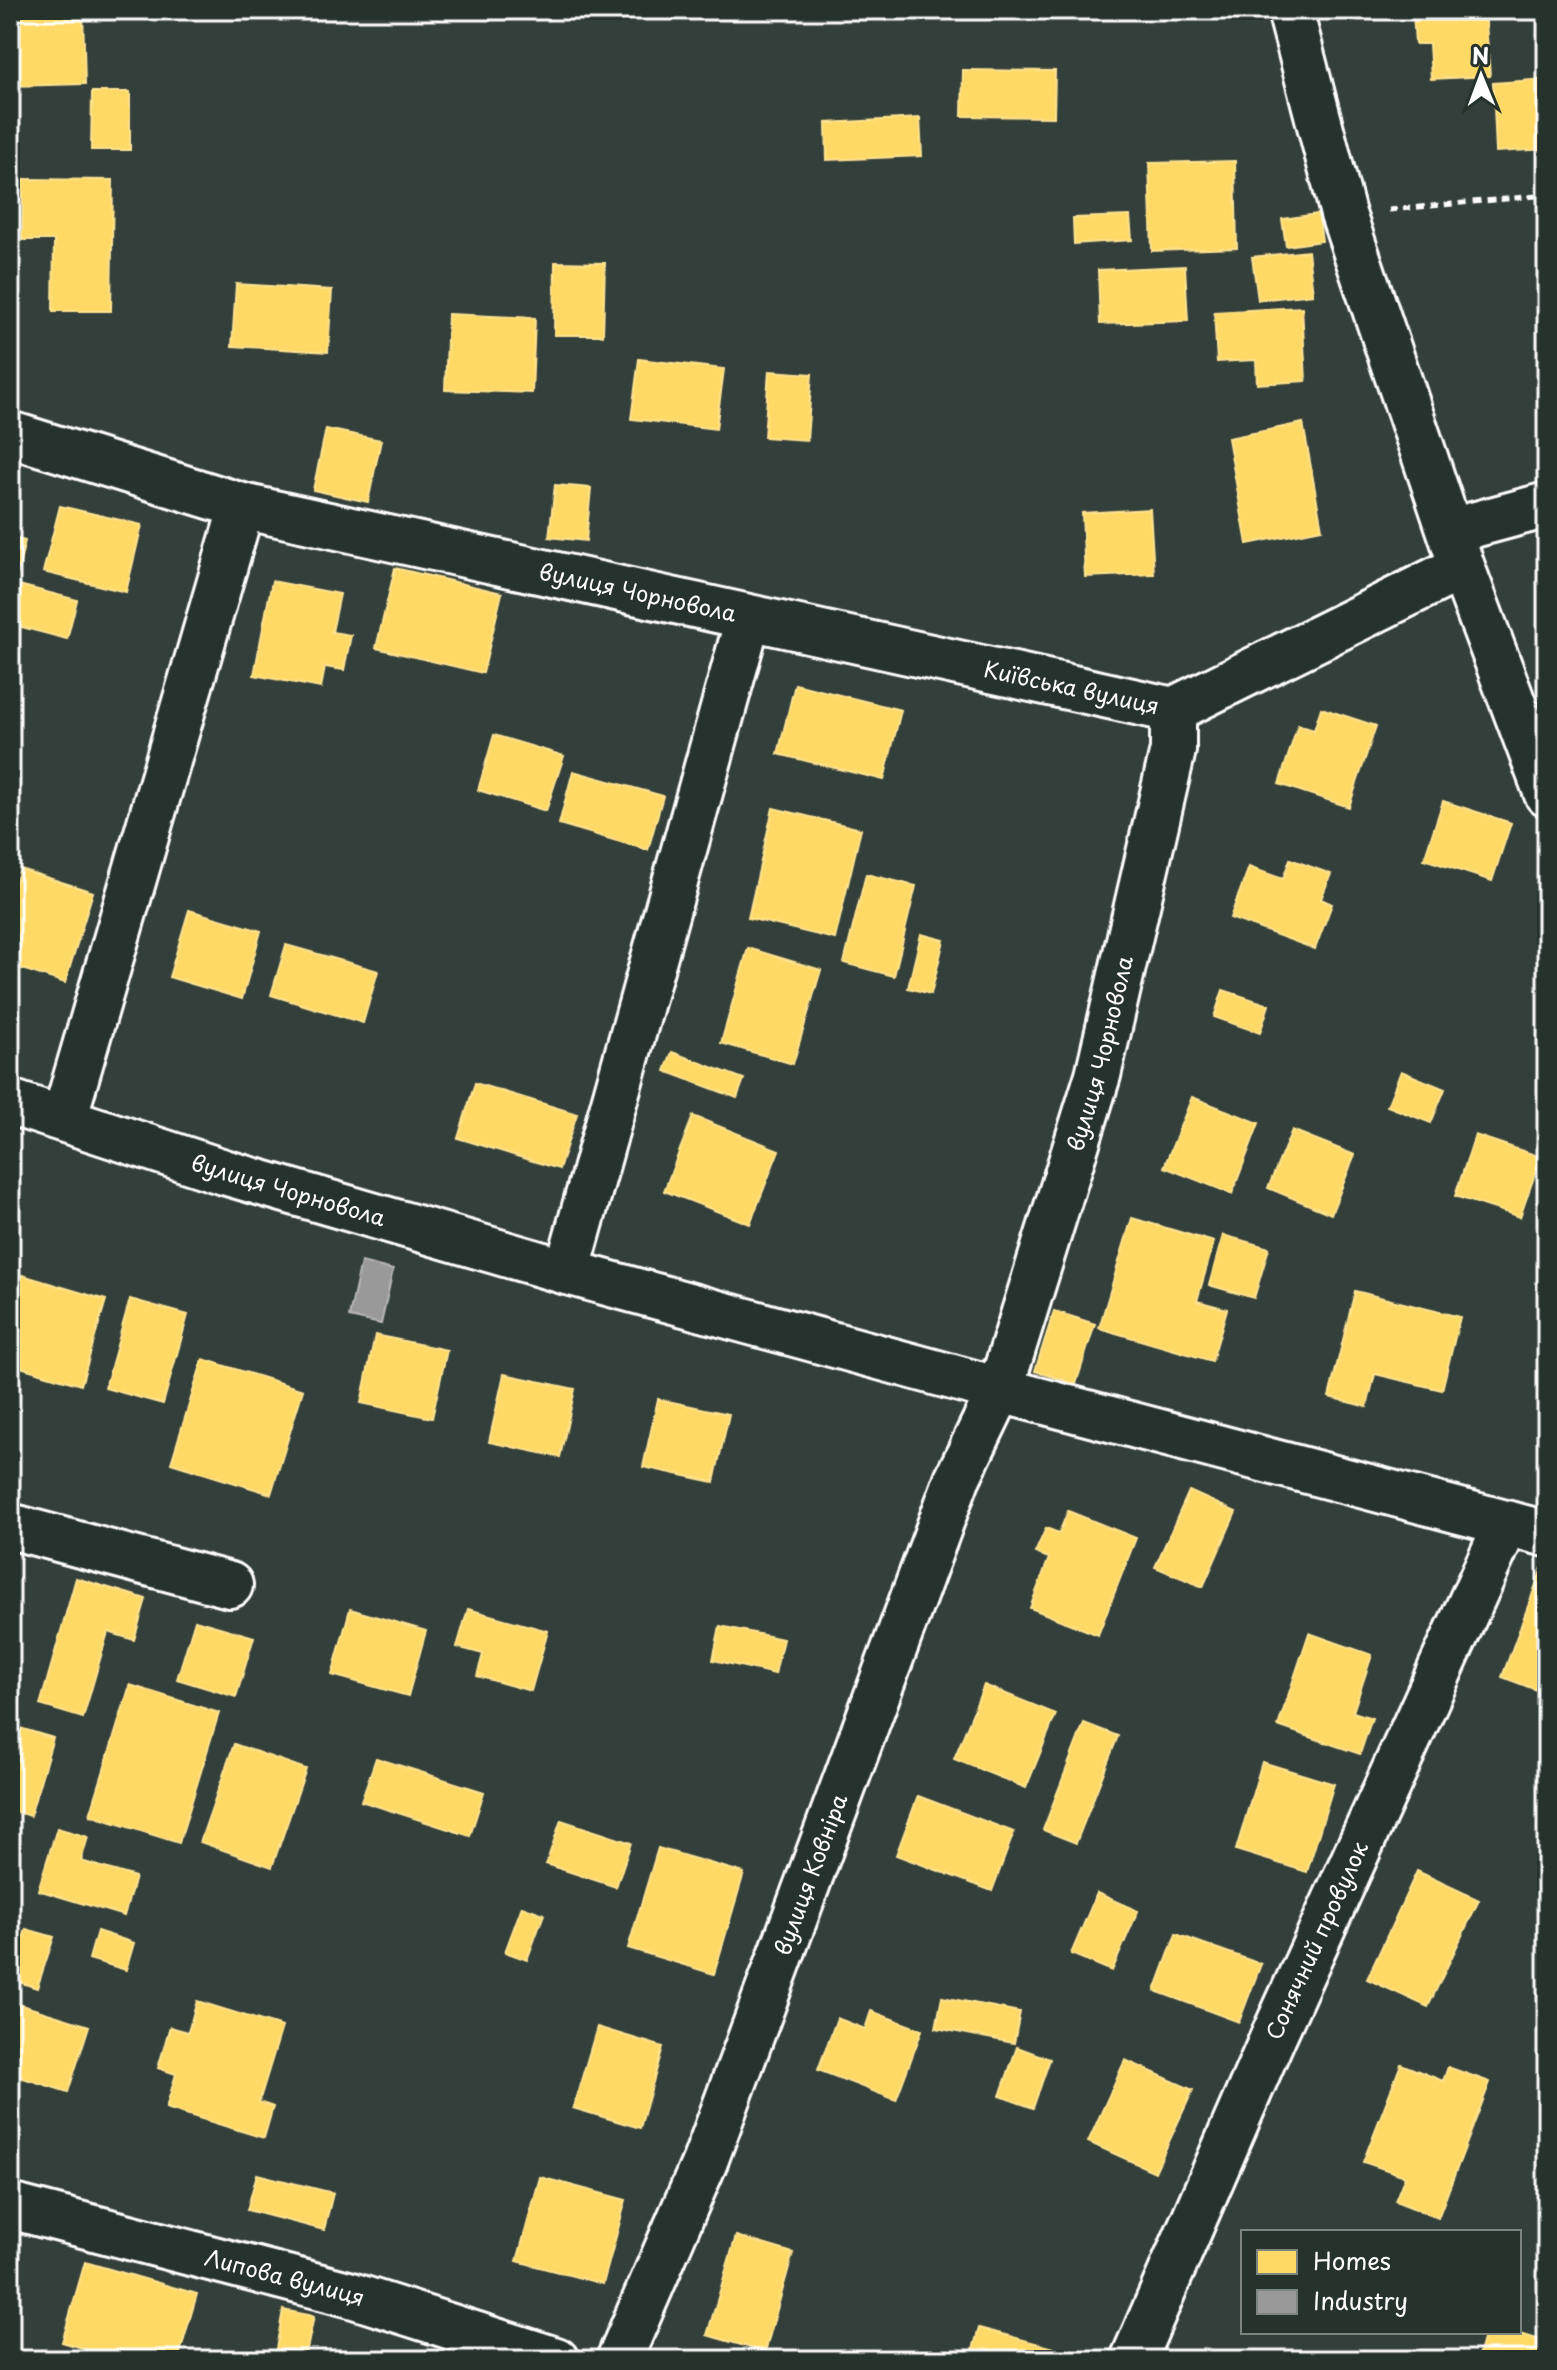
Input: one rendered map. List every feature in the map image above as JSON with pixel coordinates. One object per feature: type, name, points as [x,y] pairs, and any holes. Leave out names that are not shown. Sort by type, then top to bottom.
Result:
[{"type":"street","points":[[1290,10],[1343,214],[1457,549],[1547,794]]},
{"type":"street","name":"вулиця Чорновола","points":[[10,434],[242,506],[748,619],[567,1272]]},
{"type":"street","name":"Київська вулиця","points":[[748,619],[1173,710],[1457,549],[1547,505]]},
{"type":"street","points":[[64,1119],[242,506]]},
{"type":"street","name":"вулиця Чорновола","points":[[1000,1390],[1098,1075],[1173,750],[1173,710]]},
{"type":"street","name":"вулиця Чорновола","points":[[10,1102],[224,1172],[567,1272],[1527,1530]]},
{"type":"street","name":"вулиця Ковніра","points":[[619,2360],[705,2161],[957,1479],[1000,1390]]},
{"type":"street","points":[[10,1526],[230,1585]]},
{"type":"street","name":"Сонячний провулок","points":[[1133,2360],[1273,2037],[1527,1530]]},
{"type":"street","name":"Липова вулиця","points":[[10,2206],[348,2294],[556,2360]]},
{"type":"path","points":[[1343,214],[1547,195]]},
{"type":"building: Homes","points":[[10,10],[83,10],[85,84],[12,86]]},
{"type":"building: Homes","points":[[1427,10],[1485,10],[1490,76],[1431,79],[1429,44],[1415,44],[1413,13]]},
{"type":"building: Homes","points":[[963,70],[1055,71],[1054,117],[962,116]]},
{"type":"building: Homes","points":[[1547,79],[1547,149],[1496,152],[1493,83]]},
{"type":"building: Homes","points":[[92,92],[130,92],[130,150],[91,150]]},
{"type":"building: Homes","points":[[920,118],[922,156],[827,160],[826,123]]},
{"type":"building: Homes","points":[[1235,161],[1237,248],[1152,251],[1149,163]]},
{"type":"building: Homes","points":[[23,179],[113,180],[111,311],[53,311],[54,240],[22,240]]},
{"type":"building: Homes","points":[[1318,214],[1322,241],[1286,246],[1282,219]]},
{"type":"building: Homes","points":[[1130,216],[1132,240],[1074,244],[1073,218]]},
{"type":"building: Homes","points":[[1308,251],[1313,294],[1258,300],[1252,257]]},
{"type":"building: Homes","points":[[555,262],[605,263],[603,335],[554,335]]},
{"type":"building: Homes","points":[[1185,266],[1188,321],[1100,324],[1098,270]]},
{"type":"building: Homes","points":[[10,279],[18,279],[19,306],[10,306]]},
{"type":"building: Homes","points":[[236,284],[332,290],[328,352],[232,346]]},
{"type":"building: Homes","points":[[1302,307],[1306,381],[1257,384],[1256,360],[1217,362],[1214,312]]},
{"type":"building: Homes","points":[[448,314],[535,318],[532,393],[445,390]]},
{"type":"building: Homes","points":[[639,359],[724,369],[716,429],[631,419]]},
{"type":"building: Homes","points":[[769,371],[812,374],[807,440],[764,437]]},
{"type":"building: Homes","points":[[1303,423],[1322,529],[1247,544],[1228,438]]},
{"type":"building: Homes","points":[[326,429],[381,440],[368,502],[313,490]]},
{"type":"building: Homes","points":[[555,485],[591,488],[586,541],[549,537]]},
{"type":"building: Homes","points":[[60,506],[142,525],[126,592],[43,572]]},
{"type":"building: Homes","points":[[1150,509],[1154,574],[1085,577],[1082,513]]},
{"type":"building: Homes","points":[[10,537],[25,541],[15,584],[77,600],[67,639],[10,624]]},
{"type":"building: Homes","points":[[395,568],[502,593],[483,673],[376,648]]},
{"type":"building: Homes","points":[[272,581],[340,594],[332,632],[351,635],[344,670],[325,667],[321,688],[254,675]]},
{"type":"building: Homes","points":[[795,684],[901,710],[884,780],[778,754]]},
{"type":"building: Homes","points":[[1321,708],[1376,726],[1349,807],[1279,784],[1298,725],[1314,730]]},
{"type":"building: Homes","points":[[494,735],[564,756],[546,811],[478,790]]},
{"type":"building: Homes","points":[[573,771],[663,796],[648,850],[559,824]]},
{"type":"building: Homes","points":[[1443,801],[1511,823],[1492,881],[1424,859]]},
{"type":"building: Homes","points":[[773,808],[861,829],[835,939],[748,918]]},
{"type":"building: Homes","points":[[1290,859],[1331,874],[1321,899],[1332,904],[1315,949],[1230,918],[1249,867],[1283,879]]},
{"type":"building: Homes","points":[[20,869],[93,892],[65,983],[10,965],[10,899]]},
{"type":"building: Homes","points":[[866,874],[916,886],[894,976],[844,963]]},
{"type":"building: Homes","points":[[189,910],[261,931],[242,999],[169,977]]},
{"type":"building: Homes","points":[[921,934],[944,940],[931,994],[908,988]]},
{"type":"building: Homes","points":[[286,945],[378,971],[363,1023],[271,995]]},
{"type":"building: Homes","points":[[748,948],[821,970],[793,1064],[721,1043]]},
{"type":"building: Homes","points":[[1223,990],[1269,1005],[1260,1033],[1214,1017]]},
{"type":"building: Homes","points":[[672,1052],[744,1079],[737,1098],[665,1071]]},
{"type":"building: Homes","points":[[1401,1071],[1445,1089],[1431,1123],[1387,1106]]},
{"type":"building: Homes","points":[[475,1083],[577,1114],[559,1169],[458,1138]]},
{"type":"building: Homes","points":[[1192,1097],[1259,1123],[1232,1194],[1164,1167]]},
{"type":"building: Homes","points":[[693,1116],[779,1150],[750,1224],[664,1191]]},
{"type":"building: Homes","points":[[1292,1130],[1355,1155],[1331,1214],[1268,1188]]},
{"type":"building: Homes","points":[[1475,1135],[1541,1157],[1520,1217],[1455,1196]]},
{"type":"building: Homes","points":[[1132,1218],[1214,1242],[1197,1301],[1227,1309],[1212,1361],[1099,1328]]},
{"type":"building: Homes","points":[[1223,1235],[1269,1248],[1254,1298],[1209,1285]]},
{"type":"building: Homes","points":[[22,1275],[106,1300],[81,1385],[10,1364],[10,1317]]},
{"type":"building: Homes","points":[[1355,1291],[1460,1317],[1442,1390],[1375,1374],[1367,1407],[1329,1397]]},
{"type":"building: Homes","points":[[130,1299],[188,1315],[163,1404],[105,1388]]},
{"type":"building: Homes","points":[[1054,1311],[1095,1324],[1076,1384],[1035,1371]]},
{"type":"building: Homes","points":[[375,1335],[447,1350],[432,1418],[361,1403]]},
{"type":"building: Homes","points":[[203,1359],[303,1390],[271,1494],[171,1463]]},
{"type":"building: Homes","points":[[504,1374],[575,1389],[560,1457],[489,1442]]},
{"type":"building: Homes","points":[[658,1399],[729,1414],[714,1482],[643,1467]]},
{"type":"building: Homes","points":[[1189,1491],[1236,1512],[1203,1587],[1155,1567]]},
{"type":"building: Homes","points":[[1068,1511],[1136,1538],[1098,1635],[1030,1608],[1049,1558],[1035,1553],[1046,1528],[1059,1533]]},
{"type":"building: Homes","points":[[1542,1568],[1547,1570],[1547,1694],[1502,1677]]},
{"type":"building: Homes","points":[[76,1578],[146,1599],[134,1640],[108,1632],[83,1718],[40,1705]]},
{"type":"building: Homes","points":[[350,1609],[426,1631],[408,1696],[332,1675]]},
{"type":"building: Homes","points":[[468,1609],[548,1631],[531,1691],[477,1676],[483,1654],[457,1647]]},
{"type":"building: Homes","points":[[195,1620],[254,1637],[236,1697],[177,1679]]},
{"type":"building: Homes","points":[[720,1626],[783,1639],[775,1674],[713,1660]]},
{"type":"building: Homes","points":[[1309,1633],[1372,1655],[1353,1712],[1372,1718],[1360,1754],[1278,1726]]},
{"type":"building: Homes","points":[[130,1685],[219,1713],[179,1843],[90,1815]]},
{"type":"building: Homes","points":[[984,1685],[1056,1714],[1026,1788],[954,1759]]},
{"type":"building: Homes","points":[[1084,1723],[1118,1736],[1076,1843],[1043,1830]]},
{"type":"building: Homes","points":[[10,1725],[53,1738],[30,1816],[10,1810]]},
{"type":"building: Homes","points":[[234,1744],[306,1769],[272,1867],[200,1842]]},
{"type":"building: Homes","points":[[376,1758],[484,1792],[470,1836],[361,1801]]},
{"type":"building: Homes","points":[[1262,1762],[1334,1784],[1307,1872],[1236,1850]]},
{"type":"building: Homes","points":[[918,1796],[1014,1832],[992,1891],[896,1855]]},
{"type":"building: Homes","points":[[561,1820],[631,1843],[616,1887],[546,1864]]},
{"type":"building: Homes","points":[[57,1828],[88,1837],[81,1861],[135,1877],[124,1916],[38,1890]]},
{"type":"building: Homes","points":[[658,1848],[744,1873],[714,1974],[628,1948]]},
{"type":"building: Homes","points":[[1417,1871],[1479,1900],[1428,2007],[1367,1979]]},
{"type":"building: Homes","points":[[1097,1893],[1138,1911],[1112,1971],[1071,1954]]},
{"type":"building: Homes","points":[[522,1906],[544,1914],[527,1960],[505,1952]]},
{"type":"building: Homes","points":[[26,1929],[54,1937],[37,1988],[10,1979]]},
{"type":"building: Homes","points":[[97,1931],[134,1943],[126,1970],[89,1959]]},
{"type":"building: Homes","points":[[1176,1934],[1261,1964],[1239,2022],[1155,1991]]},
{"type":"building: Homes","points":[[942,1997],[1020,2012],[1014,2043],[936,2028]]},
{"type":"building: Homes","points":[[197,2001],[282,2027],[259,2102],[273,2107],[264,2138],[166,2108],[176,2074],[158,2068],[170,2027],[188,2032]]},
{"type":"building: Homes","points":[[12,2002],[89,2026],[68,2092],[10,2074]]},
{"type":"building: Homes","points":[[871,2011],[922,2030],[896,2100],[818,2070],[837,2018],[865,2029]]},
{"type":"building: Homes","points":[[597,2027],[663,2047],[640,2128],[573,2108]]},
{"type":"building: Homes","points":[[1017,2047],[1050,2059],[1033,2108],[1000,2096]]},
{"type":"building: Homes","points":[[1125,2060],[1193,2090],[1155,2172],[1088,2142]]},
{"type":"building: Homes","points":[[1401,2064],[1443,2081],[1448,2067],[1490,2082],[1438,2218],[1395,2201],[1405,2176],[1363,2162]]},
{"type":"building: Homes","points":[[257,2174],[333,2193],[324,2230],[247,2210]]},
{"type":"building: Homes","points":[[540,2177],[626,2200],[603,2284],[517,2261]]},
{"type":"building: Homes","points":[[736,2236],[793,2253],[765,2352],[707,2335]]},
{"type":"building: Homes","points":[[85,2262],[197,2294],[178,2360],[123,2360],[62,2342]]},
{"type":"building: Homes","points":[[283,2310],[314,2316],[306,2354],[276,2349]]},
{"type":"building: Homes","points":[[979,2328],[1073,2353],[1071,2360],[970,2360]]},
{"type":"building: Homes","points":[[1484,2334],[1521,2334],[1547,2342],[1547,2360],[1477,2360]]},
{"type":"building: Homes","points":[[1186,2351],[1215,2360],[1184,2360]]},
{"type":"building: Homes","points":[[376,2353],[407,2359],[375,2360]]},
{"type":"building: Industry","points":[[361,1262],[393,1270],[381,1324],[349,1317]]}]
